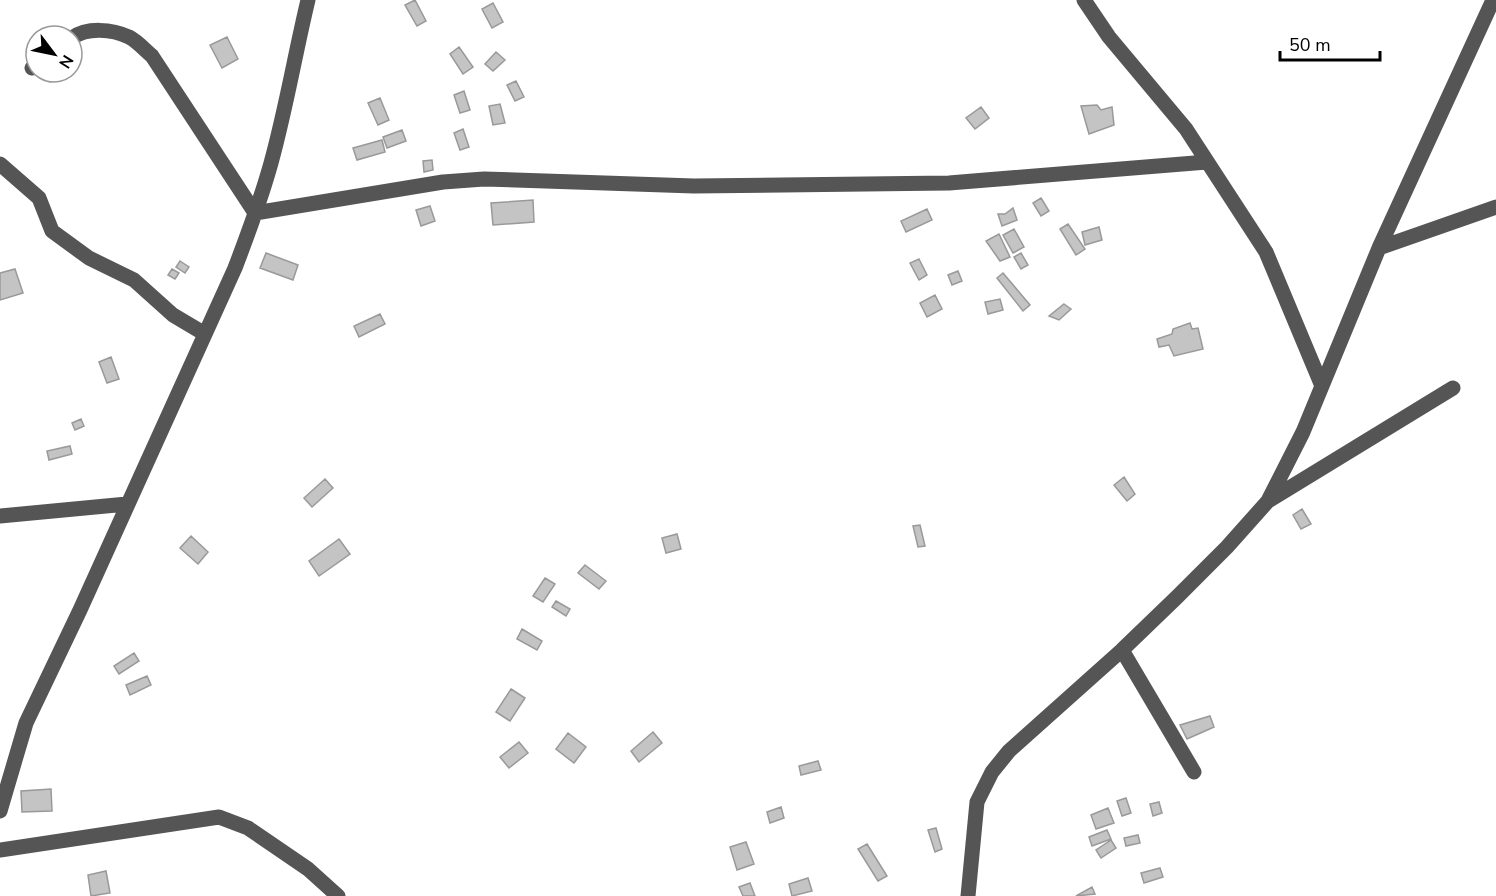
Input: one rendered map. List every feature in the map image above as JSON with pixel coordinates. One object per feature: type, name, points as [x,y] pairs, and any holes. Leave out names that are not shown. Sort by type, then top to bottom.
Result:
[{"type":"street","points":[[0,811],[26,723],[235,268],[271,162],[308,0]]},
{"type":"street","points":[[1084,0],[1110,37],[1186,129],[1266,252],[1322,386]]},
{"type":"street","points":[[968,896],[977,802],[992,772],[1009,751],[1122,650],[1227,547],[1268,501],[1303,432],[1379,248],[1493,0]]},
{"type":"street","points":[[84,32],[100,30],[129,37],[152,56],[255,213]]},
{"type":"street","points":[[255,213],[443,182],[484,179],[694,186],[950,183],[1208,162]]},
{"type":"street","points":[[0,164],[39,198],[52,231],[89,258],[134,280],[173,315],[205,334]]},
{"type":"street","points":[[1379,248],[1496,207]]},
{"type":"street","points":[[1268,501],[1453,388]]},
{"type":"street","points":[[0,516],[127,504]]},
{"type":"street","points":[[1122,650],[1194,772]]},
{"type":"street","points":[[0,850],[219,817],[248,828],[308,869],[338,896]]},
{"type":"building","points":[[415,0],[426,21],[417,26],[405,5]]},
{"type":"building","points":[[493,3],[503,22],[492,28],[482,9]]},
{"type":"building","points":[[227,37],[238,59],[222,68],[210,45]]},
{"type":"building","points":[[459,47],[473,67],[463,74],[450,54]]},
{"type":"building","points":[[496,52],[505,60],[493,71],[485,64]]},
{"type":"building","points":[[516,81],[524,97],[515,101],[507,85]]},
{"type":"building","points":[[464,91],[470,110],[460,113],[454,95]]},
{"type":"building","points":[[380,98],[389,120],[378,125],[368,103]]},
{"type":"building","points":[[500,104],[505,123],[493,125],[489,106]]},
{"type":"building","points":[[1097,105],[1101,110],[1112,107],[1114,125],[1089,134],[1081,106]]},
{"type":"building","points":[[981,107],[989,118],[975,129],[966,118]]},
{"type":"building","points":[[463,129],[469,147],[460,150],[454,133]]},
{"type":"building","points":[[402,130],[406,141],[387,148],[383,137]]},
{"type":"building","points":[[382,140],[385,152],[357,160],[353,148]]},
{"type":"building","points":[[432,160],[433,170],[424,172],[423,161]]},
{"type":"building","points":[[1041,198],[1049,211],[1041,216],[1033,203]]},
{"type":"building","points":[[533,200],[534,222],[493,225],[491,203]]},
{"type":"building","points":[[430,206],[435,221],[421,226],[416,210]]},
{"type":"building","points":[[1013,208],[1017,220],[1002,226],[998,214],[1005,214]]},
{"type":"building","points":[[927,209],[932,220],[906,232],[901,221]]},
{"type":"building","points":[[1068,224],[1085,249],[1076,255],[1060,229]]},
{"type":"building","points":[[1099,227],[1102,240],[1085,245],[1082,232]]},
{"type":"building","points":[[1014,229],[1024,247],[1013,253],[1003,235]]},
{"type":"building","points":[[999,234],[1010,257],[1000,261],[986,241]]},
{"type":"building","points":[[266,253],[298,265],[293,280],[260,268]]},
{"type":"building","points":[[1021,253],[1028,265],[1021,269],[1014,257]]},
{"type":"building","points":[[919,259],[927,275],[919,280],[910,263]]},
{"type":"building","points":[[180,261],[189,267],[185,273],[176,267]]},
{"type":"building","points":[[15,269],[23,293],[0,300],[0,273]]},
{"type":"building","points":[[172,269],[179,273],[175,279],[168,275]]},
{"type":"building","points":[[958,271],[962,281],[952,285],[948,275]]},
{"type":"building","points":[[1003,273],[1030,305],[1023,311],[997,278]]},
{"type":"building","points":[[935,295],[942,309],[927,317],[920,303]]},
{"type":"building","points":[[1000,299],[1003,310],[988,314],[985,302]]},
{"type":"building","points":[[1064,304],[1071,309],[1059,320],[1049,316]]},
{"type":"building","points":[[380,314],[385,324],[359,337],[354,326]]},
{"type":"building","points":[[1190,323],[1192,329],[1198,328],[1203,349],[1174,356],[1169,345],[1159,347],[1157,339],[1172,334],[1173,329]]},
{"type":"building","points":[[111,357],[119,379],[107,383],[99,362]]},
{"type":"building","points":[[81,419],[84,426],[75,430],[72,423]]},
{"type":"building","points":[[70,446],[72,454],[49,460],[47,451]]},
{"type":"building","points":[[1124,477],[1135,494],[1127,501],[1114,485]]},
{"type":"building","points":[[325,479],[333,488],[312,507],[304,498]]},
{"type":"building","points":[[1302,509],[1311,524],[1301,529],[1293,515]]},
{"type":"building","points":[[920,525],[925,546],[918,547],[913,526]]},
{"type":"building","points":[[677,534],[681,549],[666,553],[662,538]]},
{"type":"building","points":[[191,536],[208,552],[198,564],[180,548]]},
{"type":"building","points":[[339,539],[350,554],[319,576],[309,561]]},
{"type":"building","points":[[585,565],[606,581],[599,589],[578,573]]},
{"type":"building","points":[[545,578],[555,584],[543,602],[533,596]]},
{"type":"building","points":[[556,601],[570,609],[566,616],[552,607]]},
{"type":"building","points":[[522,629],[542,641],[537,650],[517,639]]},
{"type":"building","points":[[134,653],[139,661],[119,674],[114,666]]},
{"type":"building","points":[[147,676],[151,685],[130,695],[126,685]]},
{"type":"building","points":[[511,689],[525,698],[510,721],[496,712]]},
{"type":"building","points":[[1210,716],[1214,727],[1187,739],[1180,725]]},
{"type":"building","points":[[653,732],[662,743],[639,762],[631,751]]},
{"type":"building","points":[[568,733],[586,747],[574,763],[556,749]]},
{"type":"building","points":[[519,742],[528,753],[509,768],[500,757]]},
{"type":"building","points":[[818,761],[821,770],[801,775],[799,766]]},
{"type":"building","points":[[51,789],[52,811],[22,812],[21,791]]},
{"type":"building","points":[[1126,798],[1131,813],[1122,816],[1117,801]]},
{"type":"building","points":[[1159,802],[1162,813],[1153,816],[1150,804]]},
{"type":"building","points":[[781,807],[784,818],[770,823],[767,812]]},
{"type":"building","points":[[1108,808],[1114,823],[1096,829],[1091,815]]},
{"type":"building","points":[[936,828],[942,849],[935,852],[928,830]]},
{"type":"building","points":[[1107,830],[1111,839],[1092,846],[1089,837]]},
{"type":"building","points":[[1138,835],[1140,843],[1126,846],[1124,838]]},
{"type":"building","points":[[1111,840],[1116,848],[1101,858],[1096,850]]},
{"type":"building","points":[[746,842],[754,864],[737,870],[730,847]]},
{"type":"building","points":[[867,844],[887,876],[878,881],[858,849]]},
{"type":"building","points":[[1160,868],[1163,877],[1144,883],[1141,873]]},
{"type":"building","points":[[106,871],[110,893],[91,896],[88,875]]},
{"type":"building","points":[[808,878],[812,891],[792,896],[789,884]]},
{"type":"building","points":[[750,883],[755,896],[743,896],[739,887]]},
{"type":"building","points":[[1092,887],[1095,894],[1076,896]]}]
